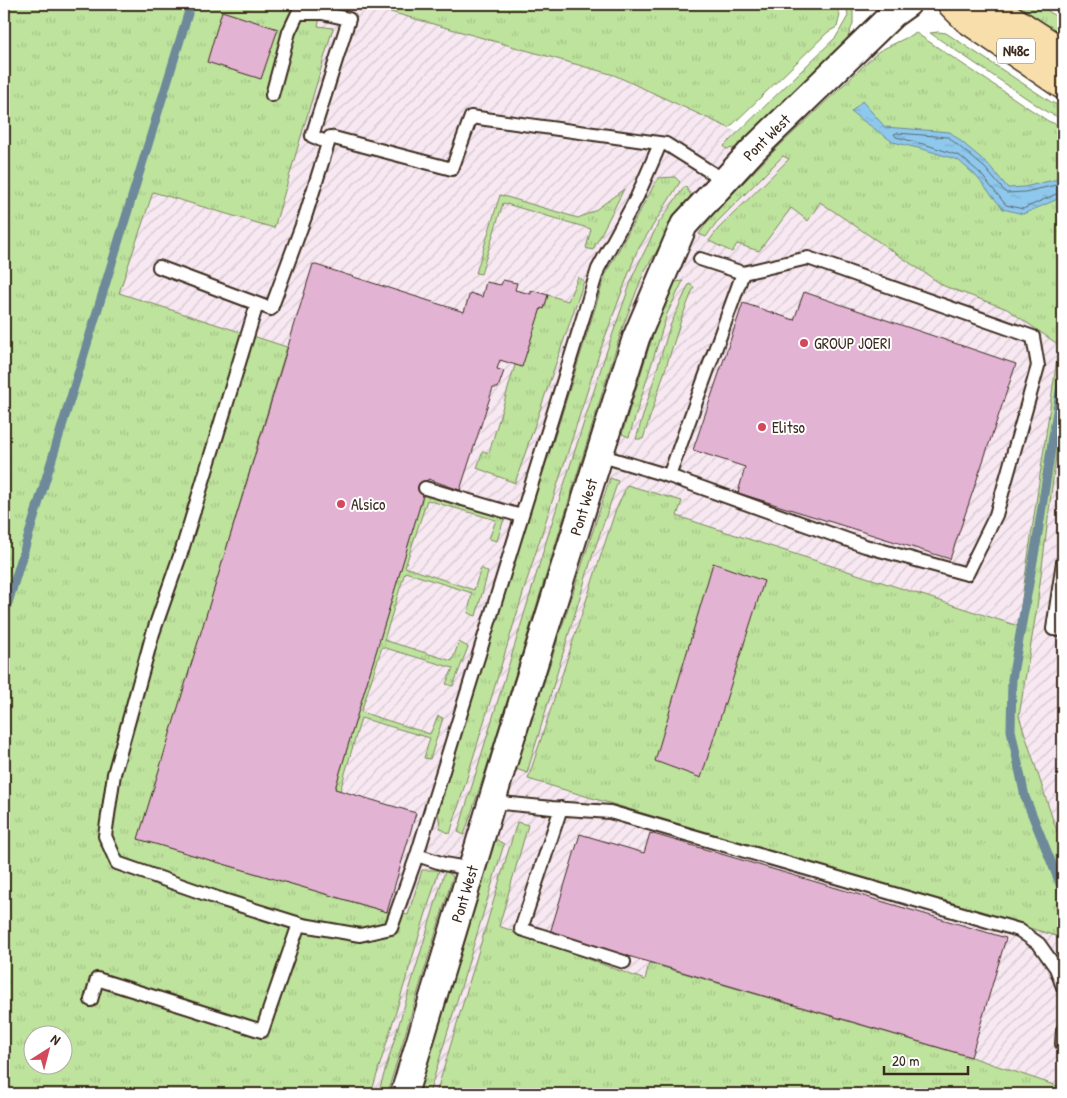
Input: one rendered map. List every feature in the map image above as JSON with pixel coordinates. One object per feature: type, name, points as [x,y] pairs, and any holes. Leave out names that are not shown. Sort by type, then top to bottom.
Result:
[{"type":"main road","name":"N48c","points":[[952,4],[967,19],[1063,85]]},
{"type":"main road","name":"N48c","points":[[988,4],[1063,53]]},
{"type":"street","name":"Pont West","points":[[404,1094],[492,802],[636,338],[684,225],[753,150],[893,14],[907,4]]},
{"type":"lane","points":[[272,95],[289,32],[298,13],[322,13],[349,19],[312,136],[328,143]]},
{"type":"lane","points":[[159,267],[271,309],[305,217],[330,137],[452,169],[471,117],[666,144],[725,180]]},
{"type":"lane","points":[[256,304],[182,550],[153,632],[114,774],[105,836],[117,863],[299,924],[360,935],[392,928],[417,855],[520,516],[598,269],[636,197],[660,144]]},
{"type":"lane","points":[[599,455],[669,476],[865,546],[967,574],[996,514],[1038,366],[1033,337],[808,258],[743,273],[700,259]]},
{"type":"lane","points":[[669,476],[743,273]]},
{"type":"lane","points":[[425,488],[520,516]]},
{"type":"lane","points":[[1063,562],[1053,629],[1063,630]]},
{"type":"lane","points":[[492,802],[610,812],[1019,930],[1039,944],[1056,968],[1063,987]]},
{"type":"lane","points":[[561,808],[521,929],[624,962]]},
{"type":"lane","points":[[417,855],[444,864],[472,869]]},
{"type":"lane","points":[[91,1000],[97,979],[262,1030],[299,924]]},
{"type":"lane","points":[[1062,1044],[1063,1030]]},
{"type":"shaded area","points":[[324,4],[362,4],[614,75],[729,128],[800,164],[1059,345],[1063,334],[1063,1094],[4,1094],[4,627],[140,173],[264,212]]},
{"type":"green space","points":[[4,4],[324,4],[318,26],[333,28],[274,228],[153,192],[119,293],[287,347],[139,839],[387,912],[408,915],[422,870],[439,870],[371,1094],[4,1094]]},
{"type":"green space","points":[[362,4],[835,4],[840,15],[837,27],[828,32],[729,128],[614,75]]},
{"type":"green space","points":[[846,4],[853,4],[853,24],[846,42],[736,148],[726,149],[724,146],[836,37],[848,16]]},
{"type":"green space","points":[[1014,4],[1043,4],[1047,10],[1063,22],[1063,43],[1030,19]]},
{"type":"green space","points":[[916,33],[1048,121],[1063,127],[1063,418],[1055,463],[1037,607],[1019,716],[1063,846],[1063,938],[528,779],[615,512],[627,485],[682,501],[677,516],[1018,626],[1059,345],[1007,309],[944,286],[820,202],[808,221],[791,208],[759,251],[737,244],[732,252],[709,241],[718,229],[789,159],[783,156],[716,223],[706,237],[699,234],[712,215],[774,151],[879,51]]},
{"type":"green space","points":[[930,33],[946,33],[1063,108],[1063,119],[1047,112]]},
{"type":"green space","points":[[675,177],[680,182],[637,251],[601,348],[528,577],[450,834],[440,828],[438,811],[488,637],[554,439],[606,273],[658,178]]},
{"type":"green space","points":[[685,186],[691,195],[644,272],[623,326],[464,835],[458,832],[604,359],[634,273],[658,224]]},
{"type":"green space","points":[[624,189],[593,250],[586,248],[591,229],[503,203],[481,274],[476,273],[500,195],[578,218],[594,211]]},
{"type":"green space","points":[[578,277],[584,281],[515,483],[477,468],[483,451],[489,453],[515,365],[522,366],[541,308],[544,308],[548,295],[568,301]]},
{"type":"green space","points":[[683,281],[667,314],[629,437],[622,434],[663,302],[674,282]]},
{"type":"green space","points":[[689,284],[694,287],[682,317],[643,439],[636,439],[670,326]]},
{"type":"green space","points":[[610,478],[618,481],[592,557],[527,773],[516,769]]},
{"type":"green space","points":[[424,492],[504,519],[497,541],[489,539],[496,520],[427,500],[405,567],[474,590],[481,568],[488,572],[476,616],[468,613],[472,593],[405,572],[384,640],[452,661],[459,642],[468,647],[453,686],[446,684],[453,668],[382,647],[361,712],[430,734],[438,716],[443,718],[430,759],[424,758],[430,738],[361,718],[340,791],[335,789]]},
{"type":"green space","points":[[517,822],[528,825],[499,926],[645,980],[649,963],[971,1057],[1063,1088],[1063,1094],[436,1094]]},
{"type":"green space","points":[[493,838],[504,844],[429,1094],[417,1094]]},
{"type":"green space","points":[[445,871],[453,876],[387,1094],[378,1094]]},
{"type":"water","points":[[862,101],[885,127],[950,132],[988,164],[1008,188],[1024,187],[1058,179],[1063,183],[1063,203],[1058,199],[1023,214],[1003,209],[976,176],[958,160],[893,142],[851,112]]},
{"type":"building","points":[[222,11],[278,29],[261,79],[207,62]]},
{"type":"building","points":[[313,264],[464,312],[470,293],[482,297],[486,282],[501,285],[503,280],[517,283],[515,290],[531,294],[531,290],[548,295],[544,309],[541,308],[522,367],[500,360],[497,369],[504,371],[498,388],[493,388],[460,490],[428,479],[335,789],[416,813],[387,912],[138,839]]},
{"type":"building","points":[[804,292],[1016,364],[950,559],[738,493],[745,467],[693,450],[743,303],[794,320]]},
{"type":"building","points":[[713,563],[764,581],[701,778],[655,761]]},
{"type":"building","points":[[650,833],[1006,938],[971,1057],[550,933],[580,834],[644,853]]},
{"type":"waterway","points":[[4,616],[191,4]]},
{"type":"waterway","points":[[1063,372],[1038,533],[1012,679],[1011,730],[1025,797],[1063,891]]},
{"type":"place","name":"GROUP JOERI","points":[[804,343]]},
{"type":"place","name":"Elitso","points":[[762,427]]},
{"type":"place","name":"Alsico","points":[[341,504]]}]
